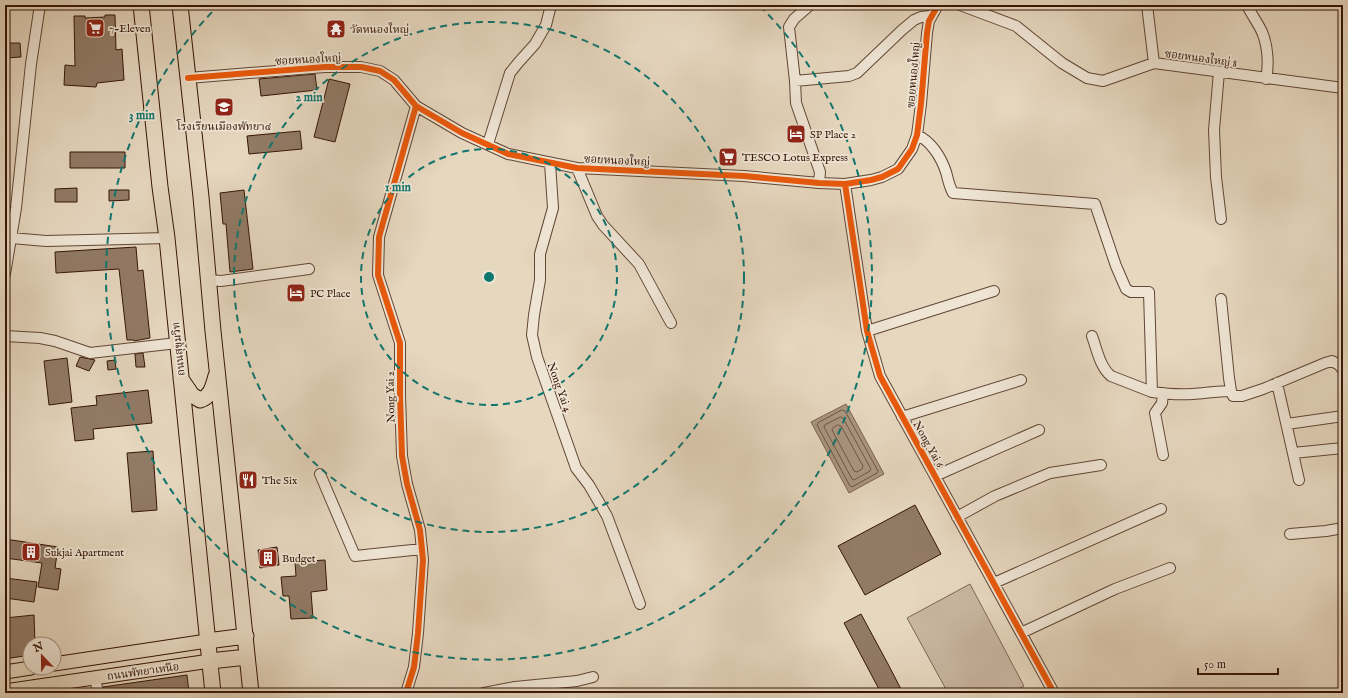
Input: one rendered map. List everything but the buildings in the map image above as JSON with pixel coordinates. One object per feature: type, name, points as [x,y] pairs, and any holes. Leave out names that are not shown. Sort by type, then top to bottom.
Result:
[{"type":"highway","name":"ถนนสุขุมวิท","points":[[141,5],[160,188],[167,238],[180,379],[213,693]]},
{"type":"highway","points":[[180,5],[251,693]]},
{"type":"highway","points":[[180,379],[192,395],[200,400],[206,398],[211,391],[217,373]]},
{"type":"highway","points":[[207,641],[246,636]]},
{"type":"highway","points":[[210,661],[247,657]]},
{"type":"main road","name":"ถนนพัทยาเหนือ","points":[[62,663],[207,641]]},
{"type":"main road","name":"ถนนพัทยาเหนือ","points":[[5,691],[210,661]]},
{"type":"main road","points":[[5,672],[22,669]]},
{"type":"street","points":[[5,274],[17,200],[31,64],[40,5]]},
{"type":"street","points":[[488,144],[510,74],[535,44],[546,25],[551,5]]},
{"type":"street","points":[[810,5],[794,19],[789,27],[796,103],[820,172],[819,183]]},
{"type":"street","name":"ซอยหนองใหญ่","points":[[188,78],[325,67],[362,66],[380,71],[394,80],[416,106],[462,133],[508,154],[577,168],[744,176],[845,184],[882,177],[898,168],[912,149],[917,136],[927,33],[932,16],[938,5]]},
{"type":"street","name":"ซอยหนองใหญ่ 8","points":[[960,5],[1016,26],[1062,63],[1087,78],[1104,81],[1154,64],[1343,88]]},
{"type":"street","points":[[1147,5],[1154,64]]},
{"type":"street","points":[[1247,5],[1262,32],[1268,68],[1266,79]]},
{"type":"street","points":[[795,82],[849,76],[857,73],[914,20],[921,17],[932,16]]},
{"type":"street","points":[[1219,72],[1214,130],[1216,177],[1221,219]]},
{"type":"street","name":"Nong Yai 2","points":[[406,693],[414,667],[418,633],[422,548],[420,530],[407,484],[402,456],[400,343],[378,276],[379,238],[416,106]]},
{"type":"street","points":[[917,136],[922,137],[931,145],[940,158],[946,172],[949,187],[953,193],[1095,204],[1116,266],[1126,289],[1131,292],[1149,292],[1152,392]]},
{"type":"street","name":"Nong Yai 4","points":[[550,163],[553,208],[540,254],[540,280],[532,334],[537,357],[576,468],[607,516],[640,604]]},
{"type":"street","points":[[577,168],[597,216],[603,225],[639,264],[672,323]]},
{"type":"street","name":"Nong Yai 6","points":[[845,184],[867,331],[880,376],[956,517],[1022,633],[1054,693]]},
{"type":"street","points":[[11,238],[46,241],[167,238]]},
{"type":"street","points":[[208,280],[221,281],[310,269]]},
{"type":"street","points":[[867,331],[994,291]]},
{"type":"street","points":[[1221,298],[1231,391],[1233,396],[1242,396],[1277,383],[1325,362],[1332,361],[1339,365],[1343,370]]},
{"type":"street","points":[[5,336],[40,338],[55,341],[90,353],[177,342]]},
{"type":"street","points":[[1092,336],[1107,373],[1128,383],[1152,392],[1166,394],[1231,391]]},
{"type":"street","points":[[902,417],[1021,380]]},
{"type":"street","points":[[1277,383],[1299,480]]},
{"type":"street","points":[[1163,393],[1162,403],[1155,413],[1163,455]]},
{"type":"street","points":[[1287,424],[1343,416]]},
{"type":"street","points":[[935,476],[1039,430]]},
{"type":"street","points":[[1293,453],[1343,448]]},
{"type":"street","points":[[956,517],[995,496],[1050,473],[1101,465]]},
{"type":"street","points":[[320,474],[355,556],[422,548]]},
{"type":"street","points":[[994,583],[1161,509]]},
{"type":"street","points":[[1290,534],[1343,528]]},
{"type":"street","points":[[1022,633],[1115,589],[1170,568]]},
{"type":"street","points":[[484,693],[515,687],[577,681],[593,677]]},
{"type":"street","points":[[95,678],[98,693]]},
{"type":"shaded area","points":[[970,584],[1024,686],[1011,693],[948,693],[907,618]]},
{"type":"water","points":[[846,404],[884,474],[849,493],[811,422]]},
{"type":"cycle path","points":[[188,78],[325,67],[361,67],[380,71],[394,80],[416,106],[462,133],[508,154],[577,168],[744,176],[845,184],[882,177],[898,169],[912,149],[917,135],[929,21],[938,5]]},
{"type":"cycle path","points":[[406,693],[414,667],[423,560],[420,530],[407,484],[402,456],[400,343],[378,275],[379,237],[416,106]]},
{"type":"cycle path","points":[[845,184],[867,331],[880,376],[1054,693]]},
{"type":"place","name":"7-Eleven","points":[[95,28]]},
{"type":"place","name":"วัดหนองใหญ่","points":[[336,29]]},
{"type":"place","name":"โรงเรียนเมืองพัทยา๔","points":[[224,107]]},
{"type":"place","name":"SP Place 2","points":[[796,134]]},
{"type":"place","name":"TESCO Lotus Express","points":[[728,157]]},
{"type":"place","name":"PC Place","points":[[296,293]]},
{"type":"place","name":"The Six","points":[[248,480]]},
{"type":"place","name":"Sukjai Apartment","points":[[31,552]]},
{"type":"place","name":"Budget","points":[[268,558]]}]
